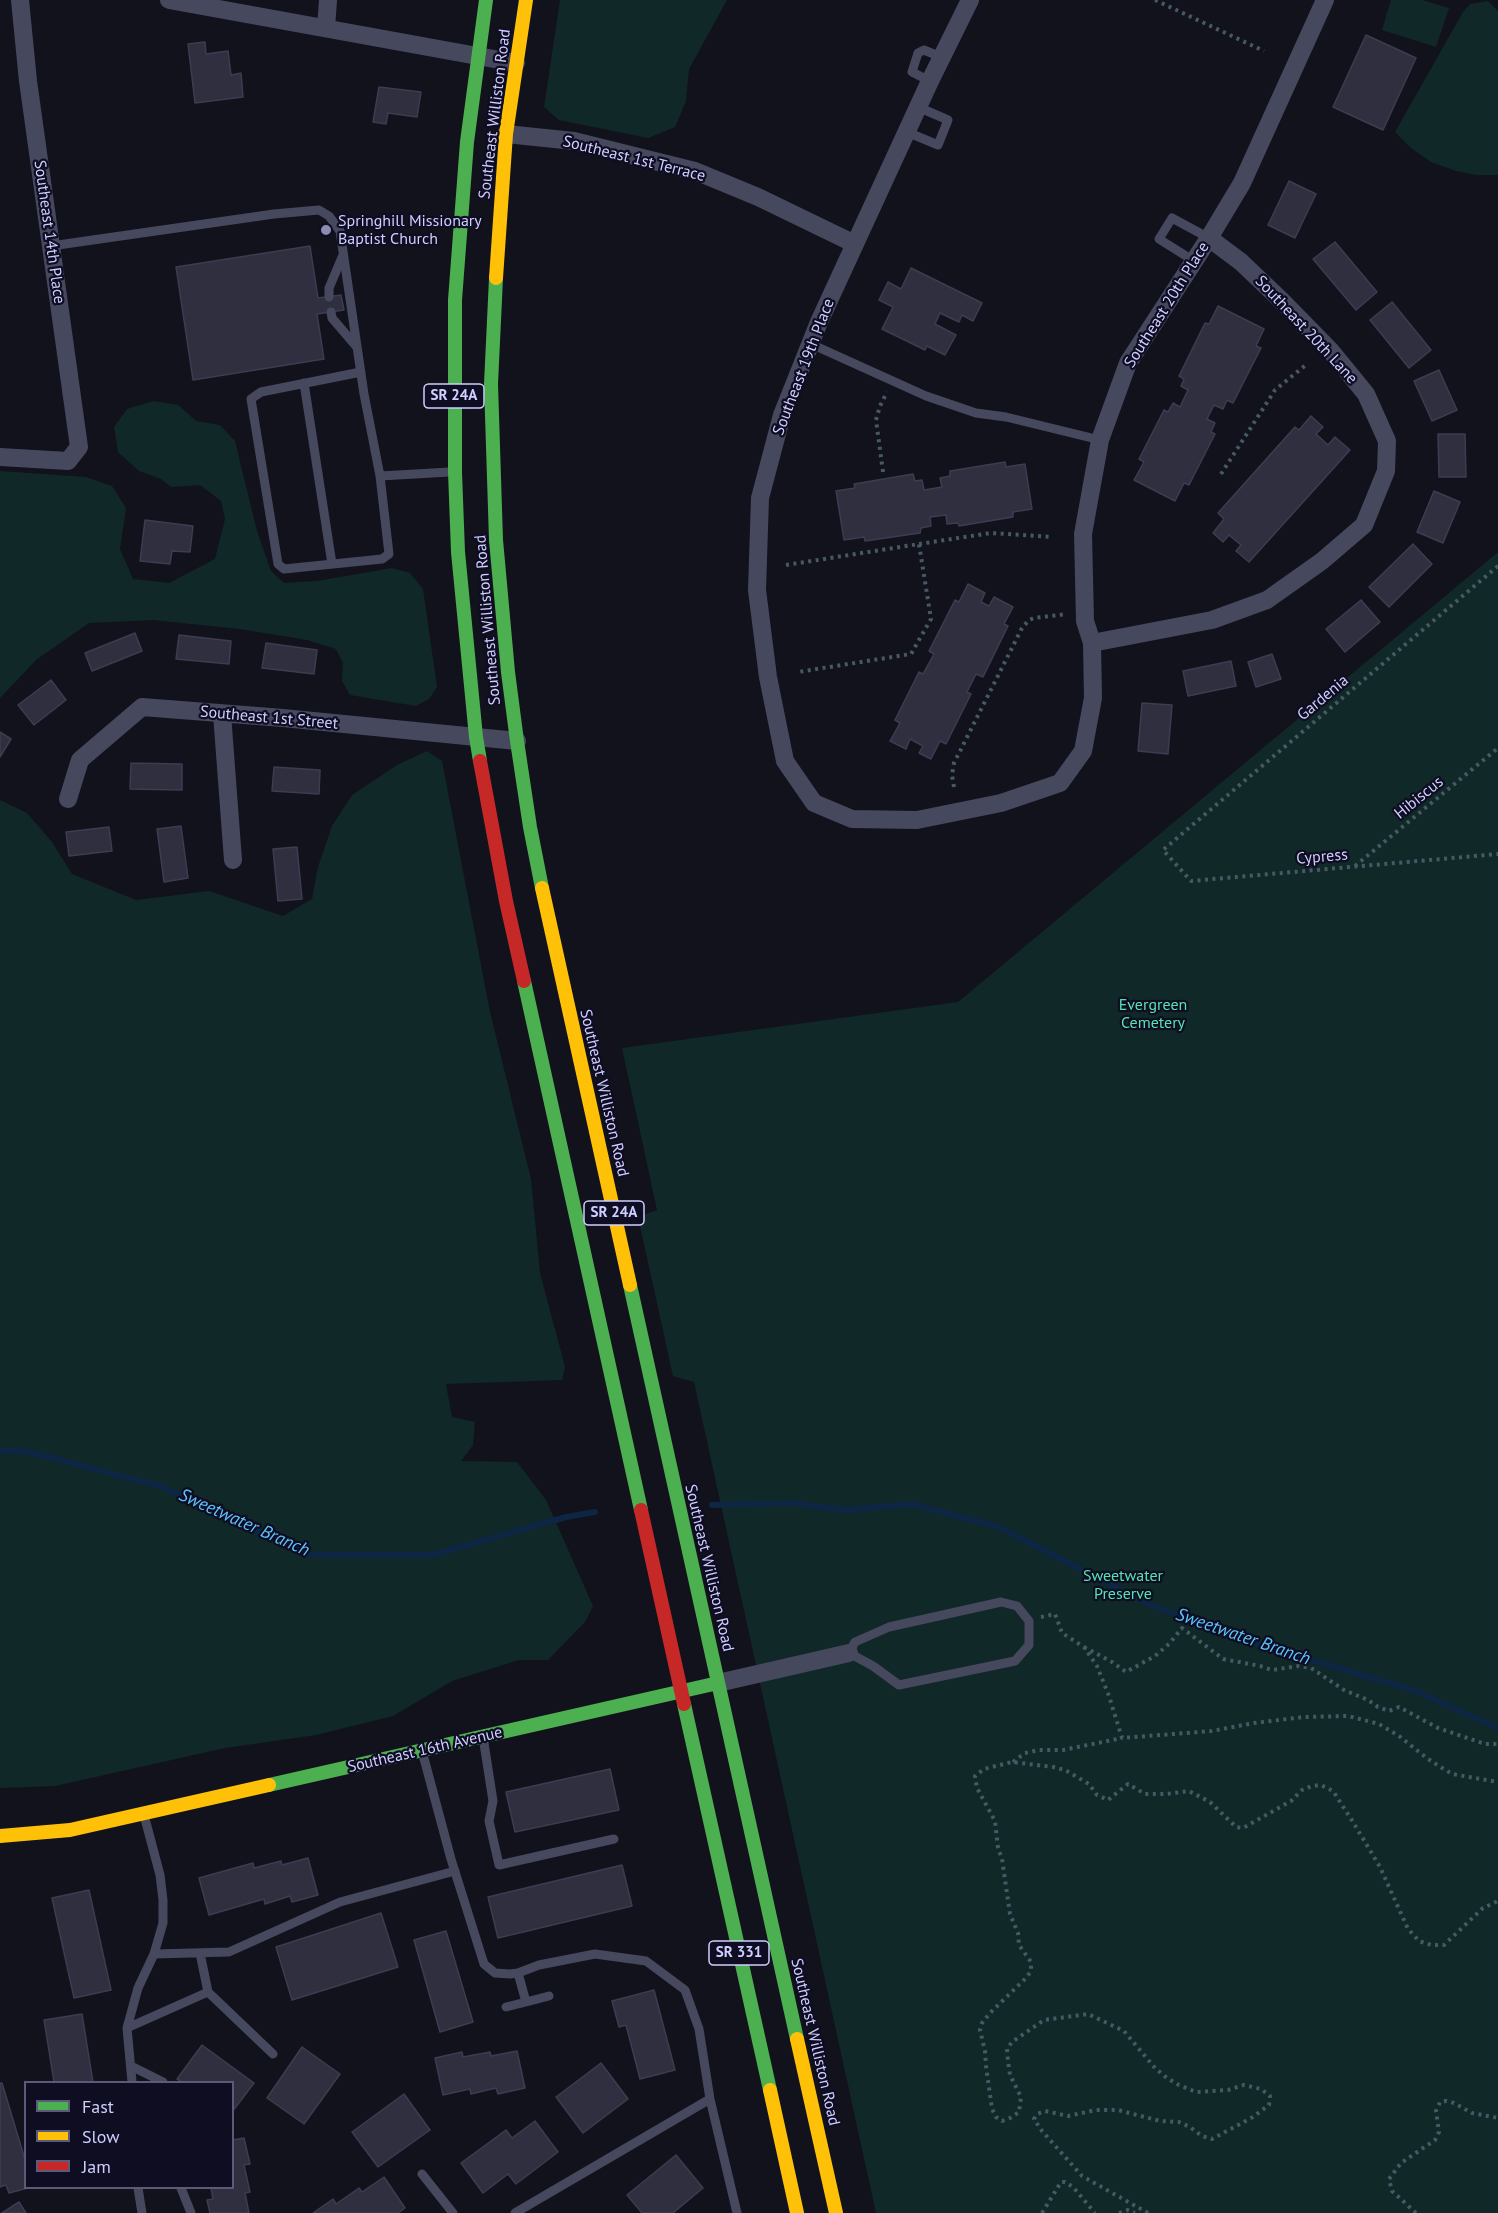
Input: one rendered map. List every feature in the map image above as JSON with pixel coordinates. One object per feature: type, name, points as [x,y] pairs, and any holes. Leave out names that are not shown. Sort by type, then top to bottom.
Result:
[{"type":"main road","name":"Southeast Williston Road","points":[[486,0],[467,142],[455,300],[459,472],[458,552],[476,737],[506,901],[797,2213]]},
{"type":"main road","name":"Southeast Williston Road","points":[[526,0],[506,134],[494,299],[489,472],[502,618],[517,741],[530,827],[549,920],[836,2213]]},
{"type":"main road","name":"Southeast 16th Avenue","points":[[0,1836],[70,1830],[718,1683]]},
{"type":"street","name":"Southeast 14th Place","points":[[0,457],[68,461],[79,447],[28,81],[20,0]]},
{"type":"street","points":[[169,0],[516,63]]},
{"type":"street","points":[[326,28],[328,0]]},
{"type":"street","name":"Southeast 19th Place","points":[[939,815],[917,820],[852,819],[814,803],[785,761],[768,677],[757,590],[760,498],[782,415],[811,344],[941,57],[970,0]]},
{"type":"street","name":"Southeast 20th Place","points":[[939,815],[1001,803],[1060,783],[1083,751],[1093,698],[1092,643],[1085,621],[1083,534],[1100,440],[1128,363],[1242,183],[1325,0]]},
{"type":"street","name":"Southeast 1st Terrace","points":[[506,134],[574,141],[695,171],[758,197],[855,244]]},
{"type":"street","name":"Southeast 20th Lane","points":[[1092,643],[1212,620],[1267,600],[1322,561],[1364,525],[1386,471],[1387,441],[1366,394],[1330,350],[1282,301],[1241,262],[1209,238]]},
{"type":"street","name":"Southeast 1st Street","points":[[68,799],[80,760],[142,707],[517,741]]},
{"type":"street","points":[[222,714],[233,860]]},
{"type":"street","name":"Southeast 16th Avenue","points":[[718,1683],[849,1653]]},
{"type":"lane","points":[[907,132],[938,145],[948,120],[918,107]]},
{"type":"lane","points":[[51,246],[274,214],[319,210],[329,216],[340,231],[361,372],[380,476],[389,554],[382,559],[284,569],[278,564],[251,399],[261,392],[361,372]]},
{"type":"lane","points":[[1194,261],[1159,239],[1172,218],[1209,238]]},
{"type":"lane","points":[[329,297],[329,288],[344,253]]},
{"type":"lane","points":[[331,312],[332,318],[357,347]]},
{"type":"lane","points":[[811,344],[926,396],[976,413],[1006,417],[1100,440]]},
{"type":"lane","points":[[304,383],[332,564]]},
{"type":"lane","points":[[380,476],[459,472]]},
{"type":"lane","points":[[1001,1602],[1017,1606],[1029,1621],[1029,1645],[1015,1661],[899,1685],[873,1666],[849,1653],[855,1642],[889,1627],[1001,1602]]},
{"type":"lane","points":[[483,1737],[493,1801],[489,1821],[499,1865],[614,1839]]},
{"type":"lane","points":[[422,1751],[455,1872],[484,1965],[495,1973],[518,1973],[539,1965],[595,1954],[646,1961],[685,1990],[699,2029],[710,2098],[737,2213]]},
{"type":"lane","points":[[132,2081],[127,2028],[138,1988],[154,1954],[163,1923],[164,1900],[160,1875],[143,1813]]},
{"type":"lane","points":[[154,1954],[229,1952],[340,1902],[455,1872]]},
{"type":"lane","points":[[200,1953],[208,1992],[273,2054]]},
{"type":"lane","points":[[518,1973],[526,2002]]},
{"type":"lane","points":[[127,2028],[208,1992]]},
{"type":"lane","points":[[506,2007],[549,1996]]},
{"type":"lane","points":[[131,2066],[161,2081]]},
{"type":"lane","points":[[515,2213],[710,2098]]},
{"type":"lane","points":[[422,2174],[453,2213]]},
{"type":"lane","points":[[138,2189],[142,2213]]},
{"type":"lane","points":[[182,2189],[191,2213]]},
{"type":"path","points":[[1155,0],[1264,51]]},
{"type":"path","points":[[1221,474],[1275,390],[1307,363]]},
{"type":"path","points":[[883,472],[876,420],[887,390]]},
{"type":"path","points":[[786,565],[991,533],[1053,537]]},
{"type":"path","points":[[798,672],[911,654],[931,620],[919,544]]},
{"type":"path","name":"Gardenia","points":[[1163,849],[1498,566]]},
{"type":"path","points":[[954,787],[951,768],[1022,628],[1034,618],[1074,613]]},
{"type":"path","name":"Hibiscus","points":[[1354,867],[1498,748]]},
{"type":"path","name":"Cypress","points":[[1163,849],[1191,881],[1498,854]]},
{"type":"path","points":[[1029,1621],[1055,1614],[1062,1633],[1126,1672],[1155,1656],[1182,1628],[1223,1659],[1272,1670],[1299,1666],[1311,1668],[1344,1690],[1378,1707],[1389,1711],[1399,1707],[1438,1728],[1485,1744],[1498,1744]]},
{"type":"path","points":[[1084,1647],[1101,1676],[1122,1738]]},
{"type":"path","points":[[1148,2213],[1082,2176],[1042,2131],[1034,2119],[1037,2114],[1045,2111],[1068,2116],[1096,2110],[1118,2110],[1160,2121],[1179,2122],[1202,2136],[1212,2139],[1253,2117],[1269,2105],[1270,2096],[1261,2089],[1244,2085],[1228,2090],[1196,2092],[1179,2085],[1155,2068],[1124,2031],[1088,2014],[1044,2020],[1012,2042],[1007,2049],[1008,2061],[1010,2075],[1021,2097],[1019,2112],[1002,2121],[996,2116],[992,2109],[980,2030],[982,2023],[990,2013],[1026,1978],[1031,1962],[1019,1945],[1018,1934],[1010,1914],[995,1821],[977,1788],[975,1776],[984,1769],[1012,1762],[1025,1753],[1050,1749],[1063,1750],[1122,1738],[1212,1731],[1304,1717],[1348,1716],[1379,1724],[1452,1774],[1498,1782]]},
{"type":"path","points":[[1012,1762],[1065,1770],[1089,1784],[1097,1795],[1108,1800],[1128,1784],[1145,1794],[1189,1791],[1210,1802],[1224,1818],[1236,1827],[1243,1828],[1291,1801],[1302,1790],[1321,1785],[1333,1791],[1353,1822],[1380,1867],[1408,1929],[1419,1941],[1431,1945],[1443,1945],[1483,1908],[1498,1900]]},
{"type":"path","points":[[1416,2213],[1392,2191],[1389,2179],[1401,2163],[1435,2140],[1439,2132],[1436,2111],[1440,2102],[1454,2103],[1473,2113],[1498,2118]]},
{"type":"path","points":[[1042,2213],[1060,2182],[1065,2182],[1079,2193],[1095,2213]]},
{"type":"path","points":[[1119,2213],[1128,2210],[1135,2213]]},
{"type":"green space","points":[[560,0],[727,0],[689,69],[686,101],[675,127],[648,138],[559,120],[544,107]]},
{"type":"green space","points":[[1391,0],[1422,0],[1449,8],[1436,47],[1382,30]]},
{"type":"green space","points":[[1488,1],[1498,11],[1498,175],[1477,175],[1456,171],[1431,162],[1411,148],[1395,132],[1463,12],[1470,4]]},
{"type":"green space","points":[[153,401],[178,405],[196,421],[220,425],[235,441],[257,531],[271,571],[284,583],[317,581],[392,568],[410,573],[423,589],[437,687],[429,699],[416,706],[350,695],[342,681],[343,663],[336,649],[307,640],[240,629],[153,620],[89,623],[36,660],[0,698],[0,471],[86,477],[112,486],[126,508],[120,549],[133,579],[169,583],[215,559],[225,519],[221,501],[200,485],[171,487],[161,479],[139,471],[118,452],[114,427],[127,409]]},
{"type":"green space","name":"Sweetwater Preserve","points":[[1498,552],[1498,2213],[876,2213],[694,1382],[673,1376],[638,1217],[657,1210],[622,1048],[958,1002]]},
{"type":"green space","points":[[427,751],[442,761],[490,1012],[531,1179],[540,1273],[565,1367],[562,1380],[446,1384],[452,1417],[475,1422],[473,1445],[461,1461],[517,1462],[546,1500],[593,1606],[585,1622],[548,1660],[519,1660],[452,1681],[393,1716],[316,1735],[225,1748],[55,1786],[0,1788],[0,800],[27,813],[52,842],[72,874],[136,900],[209,891],[283,916],[312,899],[318,867],[332,826],[352,795],[397,765]]},
{"type":"building","points":[[1366,35],[1416,58],[1383,130],[1333,107]]},
{"type":"building","points":[[205,42],[206,54],[228,51],[231,75],[241,73],[243,97],[195,103],[188,44]]},
{"type":"building","points":[[379,87],[421,92],[417,117],[388,113],[386,124],[373,122]]},
{"type":"building","points":[[1289,181],[1316,194],[1295,238],[1268,225]]},
{"type":"building","points":[[1335,242],[1377,292],[1356,310],[1313,259]]},
{"type":"building","points":[[310,246],[318,298],[341,295],[344,310],[317,314],[324,359],[193,380],[176,267]]},
{"type":"building","points":[[911,268],[982,303],[973,321],[962,315],[959,322],[940,313],[935,324],[956,335],[945,355],[927,346],[925,350],[882,329],[893,307],[879,300],[888,282],[901,289]]},
{"type":"building","points":[[1392,302],[1431,350],[1409,368],[1370,320]]},
{"type":"building","points":[[1218,306],[1264,329],[1256,346],[1261,348],[1233,403],[1227,400],[1223,409],[1214,405],[1207,419],[1215,423],[1211,432],[1215,434],[1189,485],[1184,483],[1175,501],[1134,480],[1144,462],[1139,459],[1164,410],[1168,412],[1173,403],[1180,407],[1188,390],[1181,386],[1184,379],[1179,376],[1205,323],[1209,324]]},
{"type":"building","points":[[1439,370],[1457,410],[1432,421],[1414,381]]},
{"type":"building","points":[[1311,416],[1323,427],[1316,434],[1328,445],[1335,437],[1350,450],[1249,562],[1236,551],[1241,545],[1229,535],[1223,542],[1213,533],[1224,519],[1218,513],[1295,427],[1299,430]]},
{"type":"building","points":[[1438,434],[1465,434],[1466,477],[1439,477]]},
{"type":"building","points":[[1005,462],[1006,467],[1025,464],[1032,509],[1013,512],[1013,517],[959,526],[958,523],[947,524],[946,515],[930,517],[931,526],[921,528],[920,533],[865,541],[864,537],[844,540],[836,491],[855,488],[854,484],[913,474],[915,481],[922,480],[924,490],[942,487],[940,478],[950,476],[950,471]]},
{"type":"building","points":[[1434,491],[1460,502],[1443,543],[1417,532]]},
{"type":"building","points":[[145,520],[193,526],[190,552],[172,551],[170,564],[140,561]]},
{"type":"building","points":[[1413,544],[1432,564],[1389,607],[1369,587]]},
{"type":"building","points":[[968,584],[985,593],[981,602],[989,606],[994,597],[1013,607],[1004,624],[1008,626],[983,677],[976,674],[967,692],[971,694],[946,744],[940,741],[931,759],[919,753],[923,746],[910,739],[906,749],[890,741],[900,723],[895,720],[919,672],[923,674],[934,654],[929,651],[955,600],[959,602]]},
{"type":"building","points":[[1361,600],[1380,622],[1345,652],[1326,629]]},
{"type":"building","points":[[135,633],[142,651],[92,671],[85,653]]},
{"type":"building","points":[[179,635],[231,641],[229,664],[176,659]]},
{"type":"building","points":[[266,643],[317,650],[314,674],[262,668]]},
{"type":"building","points":[[1272,654],[1281,679],[1256,687],[1248,662]]},
{"type":"building","points":[[1231,661],[1236,686],[1188,696],[1183,671]]},
{"type":"building","points":[[51,680],[66,700],[34,725],[18,705]]},
{"type":"building","points":[[1142,703],[1172,705],[1168,754],[1138,751]]},
{"type":"building","points":[[0,732],[11,739],[0,757]]},
{"type":"building","points":[[131,763],[182,764],[182,790],[130,789]]},
{"type":"building","points":[[274,767],[320,770],[319,794],[272,791]]},
{"type":"building","points":[[181,826],[188,878],[164,882],[157,829]]},
{"type":"building","points":[[109,827],[112,851],[69,856],[66,832]]},
{"type":"building","points":[[297,847],[302,899],[278,901],[273,849]]},
{"type":"building","points":[[610,1769],[619,1810],[515,1832],[506,1792]]},
{"type":"building","points":[[308,1858],[318,1895],[292,1902],[290,1896],[265,1904],[264,1899],[209,1915],[199,1878],[253,1863],[254,1868],[281,1861],[282,1865]]},
{"type":"building","points":[[622,1865],[632,1906],[498,1938],[488,1897]]},
{"type":"building","points":[[89,1890],[111,1990],[74,1998],[52,1898]]},
{"type":"building","points":[[381,1913],[398,1967],[292,2000],[276,1947]]},
{"type":"building","points":[[446,1931],[473,2022],[440,2032],[414,1940]]},
{"type":"building","points":[[654,1990],[675,2070],[640,2079],[626,2025],[619,2027],[612,2001]]},
{"type":"building","points":[[82,2014],[93,2081],[54,2081],[44,2020]]},
{"type":"building","points":[[202,2045],[254,2083],[234,2109],[234,2081],[180,2081],[177,2079]]},
{"type":"building","points":[[302,2047],[340,2074],[304,2124],[267,2098]]},
{"type":"building","points":[[517,2051],[525,2088],[498,2094],[496,2088],[471,2094],[470,2089],[443,2095],[435,2058],[462,2052],[463,2057],[490,2052],[491,2056]]},
{"type":"building","points":[[601,2063],[628,2099],[583,2133],[556,2097]]},
{"type":"building","points":[[0,2083],[2,2083],[24,2156],[24,2189],[9,2193],[6,2185],[0,2187]]},
{"type":"building","points":[[404,2094],[430,2130],[378,2167],[352,2132]]},
{"type":"building","points":[[535,2121],[558,2152],[516,2184],[508,2174],[483,2193],[461,2163],[506,2130],[512,2138]]},
{"type":"building","points":[[244,2138],[250,2164],[244,2165],[250,2192],[245,2193],[249,2213],[210,2213],[207,2200],[213,2199],[211,2189],[234,2189],[234,2140]]},
{"type":"building","points":[[676,2155],[703,2188],[673,2213],[642,2213],[627,2195]]},
{"type":"building","points":[[384,2177],[405,2208],[398,2213],[313,2213],[333,2199],[336,2204],[359,2188],[362,2192]]},
{"type":"building","points":[[19,2202],[26,2213],[2,2213]]},
{"type":"waterway","name":"Sweetwater Branch","points":[[0,1450],[29,1452],[160,1486],[310,1555],[433,1555],[566,1517],[595,1512]]},
{"type":"waterway","name":"Sweetwater Branch","points":[[712,1505],[792,1503],[843,1510],[912,1504],[999,1527],[1146,1603],[1240,1639],[1413,1690],[1498,1728]]},
{"type":"traffic: fast","points":[[480,761],[458,552],[455,472],[455,300],[467,142],[486,0]]},
{"type":"traffic: fast","points":[[496,278],[491,384],[496,540],[517,741],[542,888]]},
{"type":"traffic: fast","points":[[524,981],[641,1510]]},
{"type":"traffic: fast","points":[[630,1285],[797,2039]]},
{"type":"traffic: fast","points":[[269,1785],[718,1683]]},
{"type":"traffic: fast","points":[[684,1704],[770,2090]]},
{"type":"traffic: slow","points":[[496,278],[506,134],[526,0]]},
{"type":"traffic: slow","points":[[542,888],[630,1285]]},
{"type":"traffic: slow","points":[[0,1836],[70,1830],[269,1785]]},
{"type":"traffic: slow","points":[[797,2039],[836,2213]]},
{"type":"traffic: slow","points":[[770,2090],[797,2213]]},
{"type":"traffic: jam","points":[[480,761],[506,901],[524,981]]},
{"type":"traffic: jam","points":[[641,1510],[684,1704]]},
{"type":"place","name":"Springhill Missionary Baptist Church","points":[[326,230]]},
{"type":"park label","name":"Evergreen Cemetery","points":[[1153,1014]]}]
